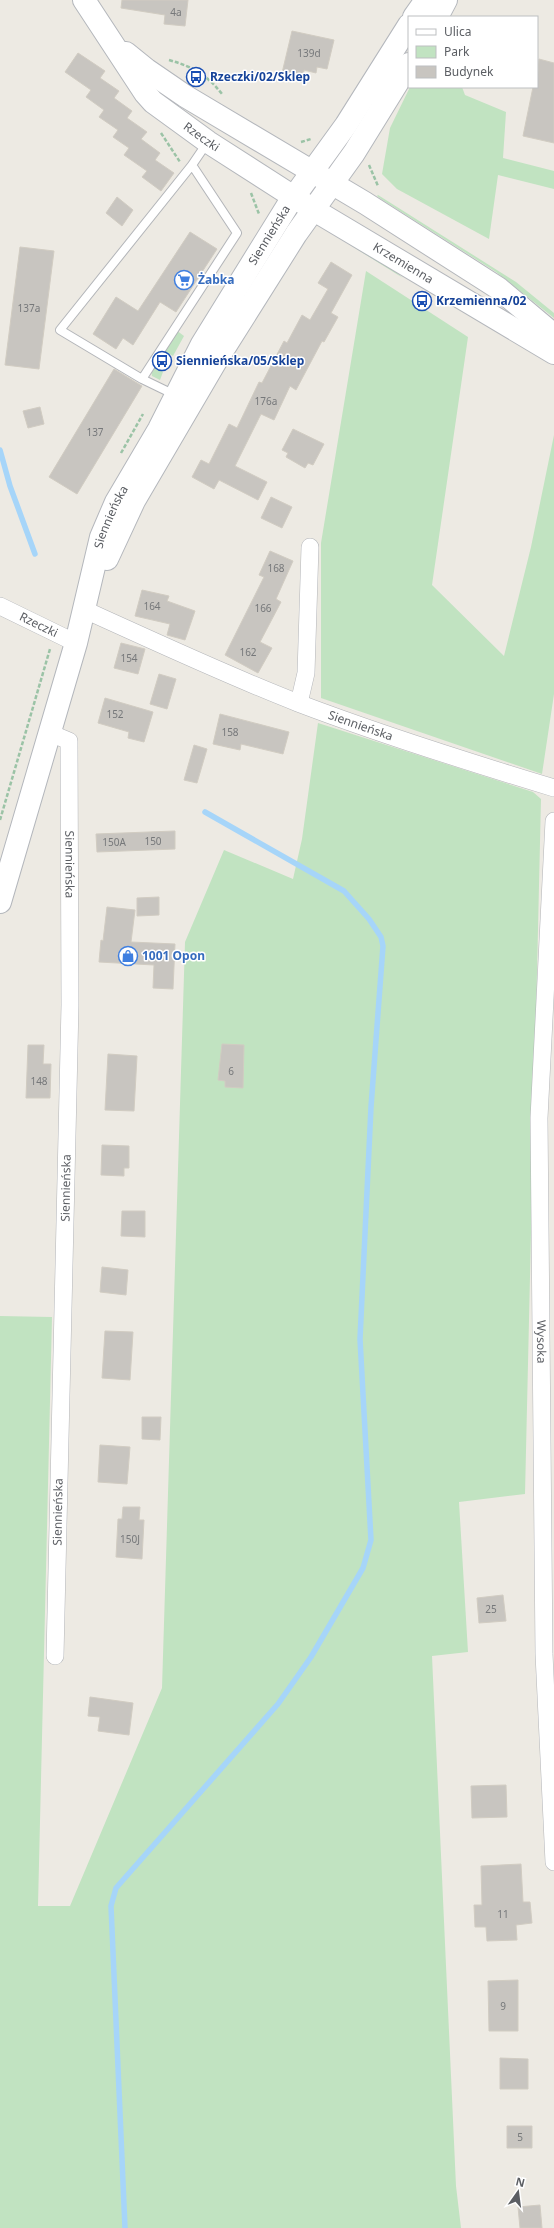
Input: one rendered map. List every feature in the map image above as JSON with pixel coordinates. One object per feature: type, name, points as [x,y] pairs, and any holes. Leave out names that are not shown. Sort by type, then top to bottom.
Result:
[{"type":"main road","name":"Rzeczki","points":[[84,0],[112,40],[145,94],[153,102],[208,142],[314,210]]},
{"type":"main road","points":[[415,16],[426,0]]},
{"type":"main road","points":[[438,16],[446,0]]},
{"type":"main road","name":"Siennieńska","points":[[184,398],[202,344],[294,197],[346,125],[408,27]]},
{"type":"main road","name":"Rzeczki","points":[[112,40],[148,70],[185,96],[332,184]]},
{"type":"main road","name":"Siennieńska","points":[[0,902],[76,644],[101,537],[116,502],[159,429],[216,361],[279,261],[354,153],[408,66]]},
{"type":"main road","points":[[332,184],[498,288],[554,335]]},
{"type":"main road","name":"Krzemienna","points":[[314,210],[554,353]]},
{"type":"street","points":[[299,703],[306,673],[310,547]]},
{"type":"street","name":"Rzeczki","points":[[0,606],[76,644]]},
{"type":"street","name":"Siennieńska","points":[[85,610],[192,659],[299,703],[426,748],[554,788]]},
{"type":"street","name":"Siennieńska","points":[[50,733],[69,741],[70,1013],[55,1656]]},
{"type":"street","name":"Wysoka","points":[[554,821],[539,1118],[544,1646],[554,1862]]},
{"type":"lane","points":[[184,398],[142,379],[60,330],[192,165],[208,142]]},
{"type":"lane","points":[[142,379],[238,233],[192,165]]},
{"type":"path","points":[[354,153],[367,161],[380,190]]},
{"type":"green space","points":[[410,88],[462,88],[465,95],[506,112],[503,158],[554,171],[554,189],[498,175],[489,239],[397,189],[382,174],[390,128]]},
{"type":"green space","points":[[378,195],[516,282],[554,313],[554,318],[496,272],[381,199],[377,196]]},
{"type":"green space","points":[[354,238],[403,278],[350,245],[349,243]]},
{"type":"green space","points":[[366,271],[468,337],[432,585],[504,656],[531,547],[554,435],[554,694],[542,774],[321,698],[321,543]]},
{"type":"green space","points":[[176,330],[184,336],[173,356],[166,352],[157,368],[163,372],[160,380],[152,376],[151,371]]},
{"type":"green space","points":[[318,723],[533,792],[541,799],[525,1494],[459,1502],[468,1652],[432,1656],[456,2186],[461,2228],[0,2228],[0,1316],[52,1317],[38,1906],[70,1906],[162,1688],[185,942],[224,850],[293,879],[302,839]]},
{"type":"building","points":[[122,0],[188,0],[185,26],[164,24],[165,15],[121,8]]},
{"type":"building","points":[[292,31],[334,40],[327,69],[317,67],[316,73],[304,70],[303,78],[282,73]]},
{"type":"building","points":[[78,53],[105,71],[100,78],[119,91],[114,98],[132,111],[127,118],[147,132],[141,139],[160,153],[155,160],[174,173],[161,191],[142,177],[147,171],[124,155],[129,148],[113,137],[118,130],[99,117],[104,110],[86,97],[91,90],[65,72]]},
{"type":"building","points":[[539,59],[554,63],[554,143],[523,136],[533,88],[538,88]]},
{"type":"building","points":[[117,197],[133,210],[122,226],[106,213]]},
{"type":"building","points":[[190,232],[217,249],[176,312],[160,302],[133,345],[123,338],[116,349],[93,334],[116,297],[138,311]]},
{"type":"building","points":[[20,247],[54,251],[39,369],[5,365]]},
{"type":"building","points":[[331,262],[352,275],[331,313],[338,317],[324,342],[322,341],[296,390],[290,386],[274,420],[261,414],[235,466],[267,482],[258,500],[219,480],[214,489],[192,477],[201,460],[209,464],[229,424],[237,428],[259,382],[262,383],[284,341],[287,343],[302,315],[310,320],[328,289],[318,283]]},
{"type":"building","points":[[114,369],[142,386],[77,494],[49,477]]},
{"type":"building","points":[[40,407],[44,424],[28,428],[23,411]]},
{"type":"building","points":[[293,429],[324,444],[313,465],[308,463],[305,468],[286,457],[288,453],[282,450]]},
{"type":"building","points":[[271,497],[292,507],[282,528],[261,518]]},
{"type":"building","points":[[270,551],[293,561],[276,599],[281,602],[260,642],[272,648],[258,673],[225,655],[264,577],[259,575]]},
{"type":"building","points":[[142,590],[169,596],[167,601],[195,611],[185,640],[167,635],[170,624],[135,616]]},
{"type":"building","points":[[121,643],[145,649],[138,674],[114,668]]},
{"type":"building","points":[[159,674],[176,679],[167,709],[150,704]]},
{"type":"building","points":[[105,698],[153,712],[144,742],[128,738],[129,732],[98,723]]},
{"type":"building","points":[[220,714],[289,732],[283,754],[241,744],[240,750],[213,744]]},
{"type":"building","points":[[194,745],[207,749],[197,783],[184,780]]},
{"type":"building","points":[[175,831],[175,849],[97,852],[96,834]]},
{"type":"building","points":[[159,897],[159,915],[137,916],[137,898]]},
{"type":"building","points":[[107,907],[135,910],[131,942],[175,944],[173,989],[153,988],[154,965],[99,962]]},
{"type":"building","points":[[222,1044],[244,1045],[243,1088],[225,1087],[225,1081],[218,1080]]},
{"type":"building","points":[[28,1045],[44,1045],[43,1064],[51,1064],[50,1098],[26,1098]]},
{"type":"building","points":[[108,1054],[137,1056],[134,1111],[105,1110]]},
{"type":"building","points":[[102,1145],[129,1146],[129,1168],[124,1168],[124,1176],[101,1175]]},
{"type":"building","points":[[122,1211],[145,1211],[145,1237],[121,1236]]},
{"type":"building","points":[[102,1267],[128,1270],[126,1295],[100,1292]]},
{"type":"building","points":[[105,1331],[133,1332],[130,1380],[102,1378]]},
{"type":"building","points":[[142,1417],[161,1417],[160,1440],[142,1439]]},
{"type":"building","points":[[100,1445],[130,1447],[127,1484],[98,1482]]},
{"type":"building","points":[[123,1507],[140,1507],[139,1520],[144,1520],[142,1559],[116,1557],[118,1519],[122,1519]]},
{"type":"building","points":[[503,1595],[506,1621],[479,1623],[477,1598]]},
{"type":"building","points":[[90,1697],[133,1703],[129,1735],[98,1731],[100,1717],[88,1716]]},
{"type":"building","points":[[506,1785],[507,1817],[472,1818],[471,1786]]},
{"type":"building","points":[[521,1864],[523,1902],[530,1902],[532,1923],[516,1925],[517,1940],[487,1941],[486,1927],[475,1927],[474,1905],[482,1905],[481,1866]]},
{"type":"building","points":[[518,1980],[518,2031],[489,2031],[488,1981]]},
{"type":"building","points":[[500,2058],[528,2059],[528,2089],[500,2089]]},
{"type":"building","points":[[507,2126],[532,2126],[532,2148],[507,2148]]},
{"type":"building","points":[[540,2205],[542,2228],[520,2228],[518,2207]]},
{"type":"waterway","points":[[0,450],[10,486],[35,554]]},
{"type":"waterway","points":[[125,2228],[111,1906],[116,1888],[278,1704],[311,1657],[363,1568],[371,1540],[360,1339],[371,1107],[383,946],[381,937],[369,919],[344,891],[205,812]]},
{"type":"place","name":"Rzeczki/02/Sklep","points":[[196,77]]},
{"type":"place","name":"Żabka","points":[[184,280]]},
{"type":"place","name":"Krzemienna/02","points":[[422,301]]},
{"type":"place","name":"Siennieńska/05/Sklep","points":[[162,361]]},
{"type":"place","name":"1001 Opon","points":[[128,956]]}]
